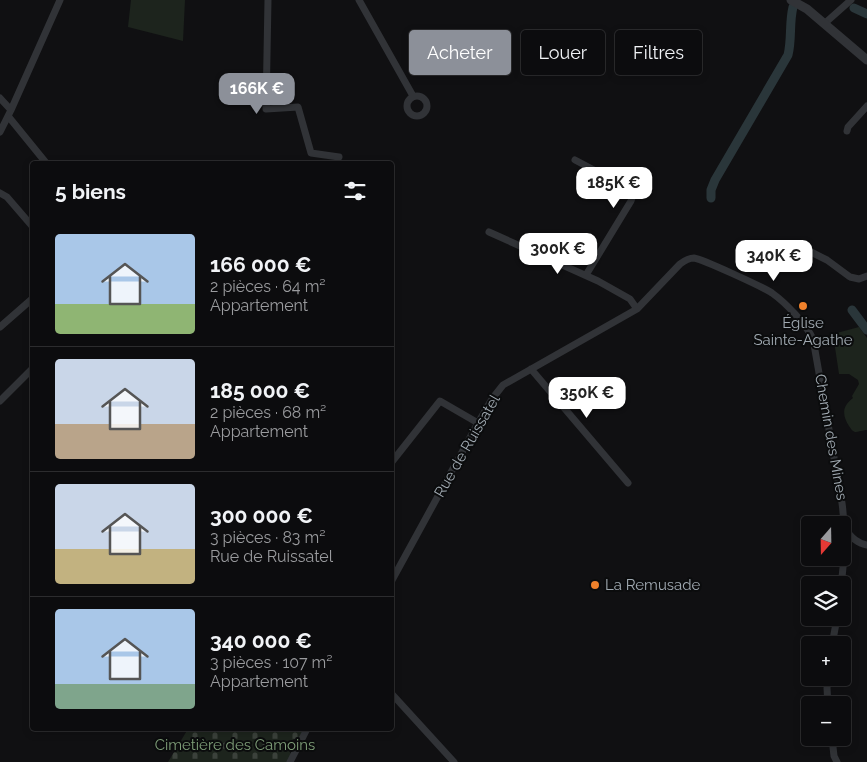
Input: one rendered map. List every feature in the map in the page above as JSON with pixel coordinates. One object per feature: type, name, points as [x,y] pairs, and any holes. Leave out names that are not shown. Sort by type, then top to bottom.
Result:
[{"type":"street","points":[[0,132],[60,0]]},
{"type":"street","points":[[268,0],[266,110],[298,107],[311,153],[339,157]]},
{"type":"street","points":[[359,0],[413,96]]},
{"type":"street","points":[[791,0],[807,9],[867,60]]},
{"type":"street","points":[[824,24],[851,0]]},
{"type":"street","points":[[0,98],[46,161]]},
{"type":"street","points":[[847,131],[848,127],[867,106]]},
{"type":"street","points":[[576,160],[628,188],[633,195],[632,201],[586,275]]},
{"type":"street","points":[[0,193],[7,197],[30,224]]},
{"type":"street","points":[[489,232],[586,275],[621,293],[630,299],[637,308]]},
{"type":"street","points":[[811,252],[854,279],[867,276]]},
{"type":"street","name":"Rue de Ruissatel","points":[[394,577],[478,423],[503,385],[637,308],[680,264],[688,259],[699,260],[751,283]]},
{"type":"street","name":"Chemin des Mines","points":[[751,283],[772,293],[807,326],[814,339],[844,516]]},
{"type":"street","points":[[0,327],[30,301]]},
{"type":"street","points":[[531,369],[628,483]]},
{"type":"street","points":[[0,401],[30,371]]},
{"type":"street","points":[[394,459],[440,401],[478,423]]},
{"type":"street","points":[[851,537],[867,545]]},
{"type":"street","points":[[394,697],[454,762]]},
{"type":"street","points":[[290,762],[306,731]]},
{"type":"street","points":[[833,746],[837,762]]},
{"type":"green space","points":[[131,0],[185,0],[183,41],[128,27]]},
{"type":"green space","points":[[859,327],[867,338],[867,430],[855,432],[847,422],[844,411],[849,401],[853,398],[852,396],[859,384],[858,380],[849,374],[839,374],[833,334]]},
{"type":"green space","name":"Cimetière des Camoins","points":[[187,731],[302,731],[299,740],[294,739],[290,743],[288,749],[291,754],[287,762],[168,762]]},
{"type":"waterway","points":[[711,198],[711,190],[715,180],[788,55],[793,7]]},
{"type":"waterway","points":[[854,8],[867,14]]},
{"type":"waterway","points":[[852,310],[867,330]]},
{"type":"place","name":"Église Sainte-Agathe","points":[[803,306]]},
{"type":"place","name":"La Remusade","points":[[595,585]]}]
